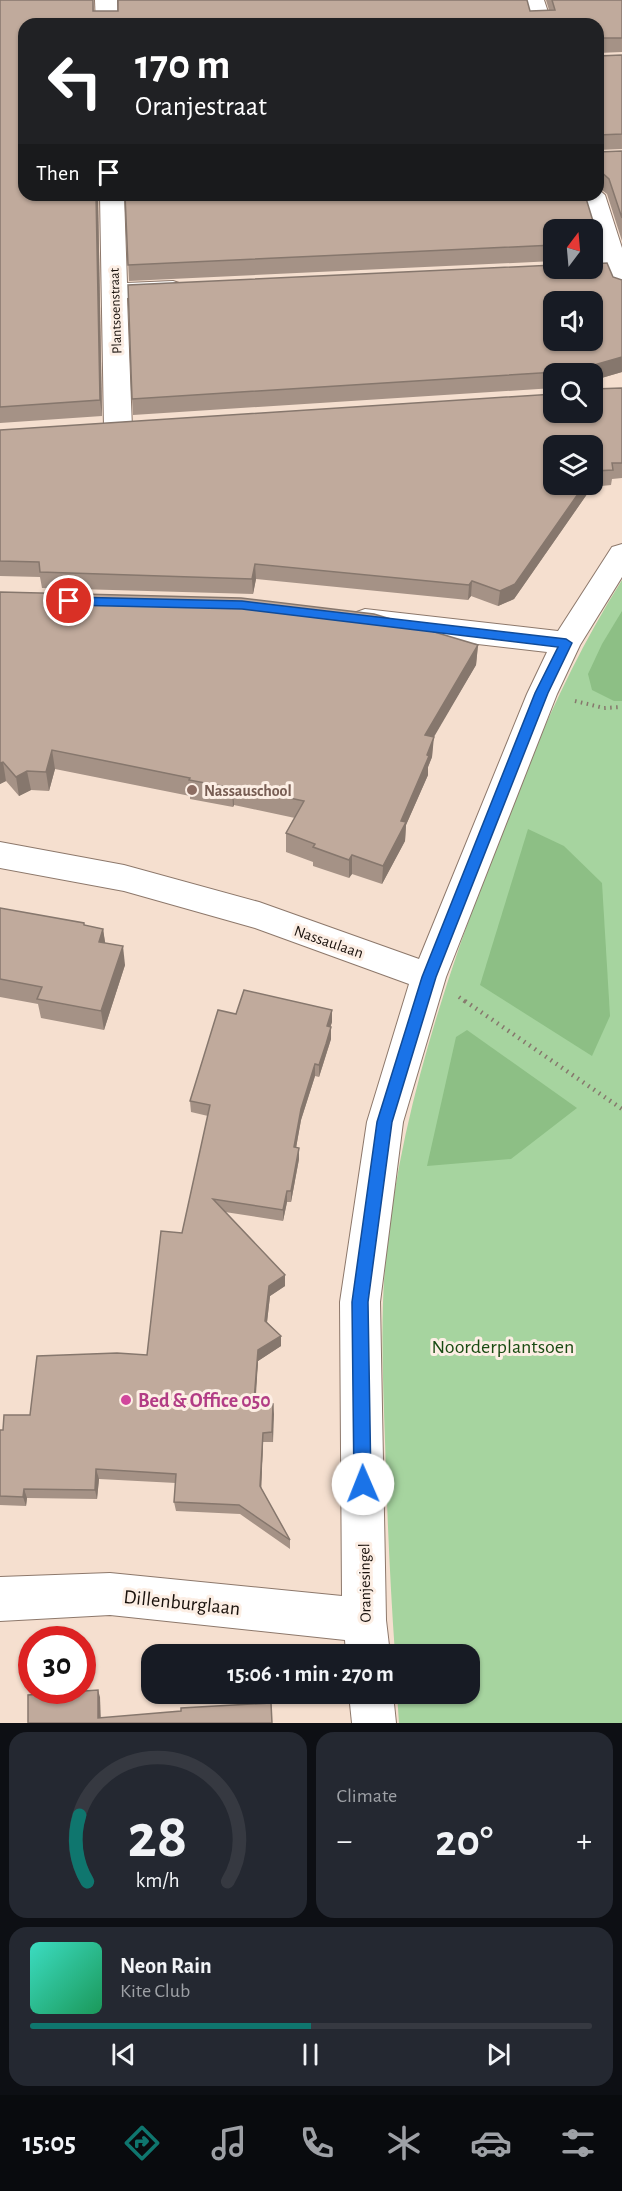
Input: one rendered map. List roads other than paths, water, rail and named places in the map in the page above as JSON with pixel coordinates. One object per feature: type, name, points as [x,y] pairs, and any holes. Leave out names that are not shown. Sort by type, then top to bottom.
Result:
[{"type":"street","points":[[106,0],[107,18]]},
{"type":"street","points":[[533,0],[539,18]]},
{"type":"street","name":"Plantsoenstraat","points":[[112,201],[118,427]]},
{"type":"street","points":[[596,201],[619,278],[603,277]]},
{"type":"street","points":[[115,291],[198,288]]},
{"type":"street","name":"Oranjesingel","points":[[366,1637],[360,1302],[385,1122],[429,977],[542,693],[566,643],[622,554]]},
{"type":"street","points":[[334,616],[566,643]]},
{"type":"street","name":"Nassaulaan","points":[[0,855],[124,878],[259,916],[429,977]]},
{"type":"street","name":"Dillenburglaan","points":[[0,1599],[110,1594],[366,1637]]},
{"type":"street","points":[[372,1704],[374,1723]]},
{"type":"place","name":"Nassauschool","points":[[192,790]]},
{"type":"place","name":"Bed & Office 050","points":[[126,1400]]},
{"type":"park label","name":"Noorderplantsoen","points":[[503,1346]]}]
